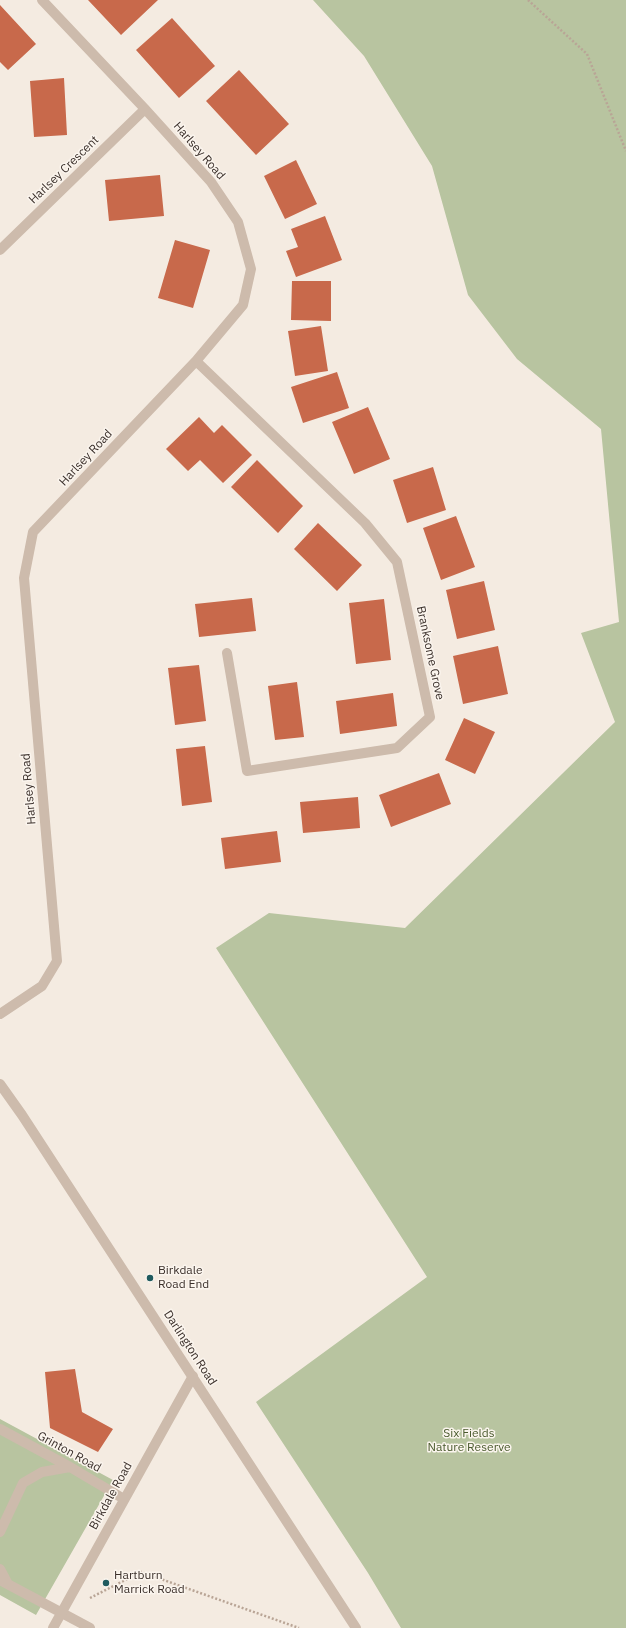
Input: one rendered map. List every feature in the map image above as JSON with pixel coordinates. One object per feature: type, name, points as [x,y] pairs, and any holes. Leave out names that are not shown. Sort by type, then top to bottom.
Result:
[{"type":"street","name":"Harlsey Road","points":[[0,1014],[42,986],[57,961],[24,578],[33,532],[196,361],[243,305],[251,269],[238,222],[211,182],[145,109],[42,0]]},
{"type":"street","name":"Harlsey Crescent","points":[[0,250],[145,109]]},
{"type":"street","name":"Branksome Grove","points":[[196,361],[365,523],[397,562],[430,717],[397,748],[247,771],[227,653]]},
{"type":"street","name":"Darlington Road","points":[[0,1084],[22,1115],[193,1376],[356,1628]]},
{"type":"street","name":"Birkdale Road","points":[[53,1628],[193,1376]]},
{"type":"street","name":"Grinton Road","points":[[0,1429],[70,1467],[124,1499]]},
{"type":"street","points":[[0,1532],[23,1483],[42,1472],[70,1467]]},
{"type":"street","points":[[0,1569],[4,1582],[90,1628]]},
{"type":"path","points":[[528,0],[587,54],[626,151]]},
{"type":"path","points":[[88,1599],[141,1572],[299,1628]]},
{"type":"green space","name":"Six Fields Nature Reserve","points":[[313,0],[626,0],[626,1628],[401,1628],[368,1573],[256,1402],[427,1277],[216,948],[269,913],[405,928],[615,722],[581,633],[619,622],[601,429],[517,359],[468,295],[432,166],[364,56]]},
{"type":"green space","points":[[0,1419],[113,1480],[36,1615],[0,1595]]},
{"type":"building","points":[[88,0],[158,0],[121,35]]},
{"type":"building","points":[[0,5],[36,44],[8,70],[0,62]]},
{"type":"building","points":[[172,18],[215,66],[179,98],[136,50]]},
{"type":"building","points":[[239,70],[289,124],[256,155],[206,101]]},
{"type":"building","points":[[64,78],[67,135],[34,137],[30,81]]},
{"type":"building","points":[[296,160],[317,204],[285,219],[264,176]]},
{"type":"building","points":[[160,175],[164,216],[109,221],[105,180]]},
{"type":"building","points":[[325,216],[342,260],[296,277],[286,251],[298,247],[291,229]]},
{"type":"building","points":[[175,240],[210,250],[193,308],[158,298]]},
{"type":"building","points":[[292,281],[331,281],[331,321],[291,320]]},
{"type":"building","points":[[321,326],[328,371],[295,376],[288,331]]},
{"type":"building","points":[[337,372],[349,408],[303,423],[291,387]]},
{"type":"building","points":[[368,407],[390,459],[354,474],[332,422]]},
{"type":"building","points":[[199,417],[214,433],[222,425],[252,455],[223,483],[200,460],[188,471],[166,449]]},
{"type":"building","points":[[257,460],[303,506],[278,533],[231,487]]},
{"type":"building","points":[[433,467],[446,510],[407,523],[393,480]]},
{"type":"building","points":[[456,516],[475,567],[441,580],[423,528]]},
{"type":"building","points":[[318,523],[362,565],[337,591],[294,549]]},
{"type":"building","points":[[484,581],[495,630],[457,639],[446,590]]},
{"type":"building","points":[[252,598],[256,631],[199,637],[195,604]]},
{"type":"building","points":[[384,599],[391,660],[356,664],[349,603]]},
{"type":"building","points":[[498,646],[508,694],[463,704],[453,656]]},
{"type":"building","points":[[199,665],[206,721],[175,725],[168,668]]},
{"type":"building","points":[[297,682],[304,737],[275,740],[268,686]]},
{"type":"building","points":[[393,693],[397,726],[340,734],[336,701]]},
{"type":"building","points":[[464,718],[495,732],[475,774],[445,760]]},
{"type":"building","points":[[205,746],[212,802],[182,806],[176,749]]},
{"type":"building","points":[[439,773],[451,804],[391,827],[379,795]]},
{"type":"building","points":[[358,797],[360,828],[303,833],[300,802]]},
{"type":"building","points":[[277,831],[281,862],[225,869],[221,838]]},
{"type":"building","points":[[75,1369],[82,1412],[113,1429],[98,1452],[50,1428],[45,1372]]},
{"type":"place","name":"Birkdale Road End","points":[[150,1278]]},
{"type":"place","name":"Hartburn Marrick Road","points":[[106,1583]]}]
